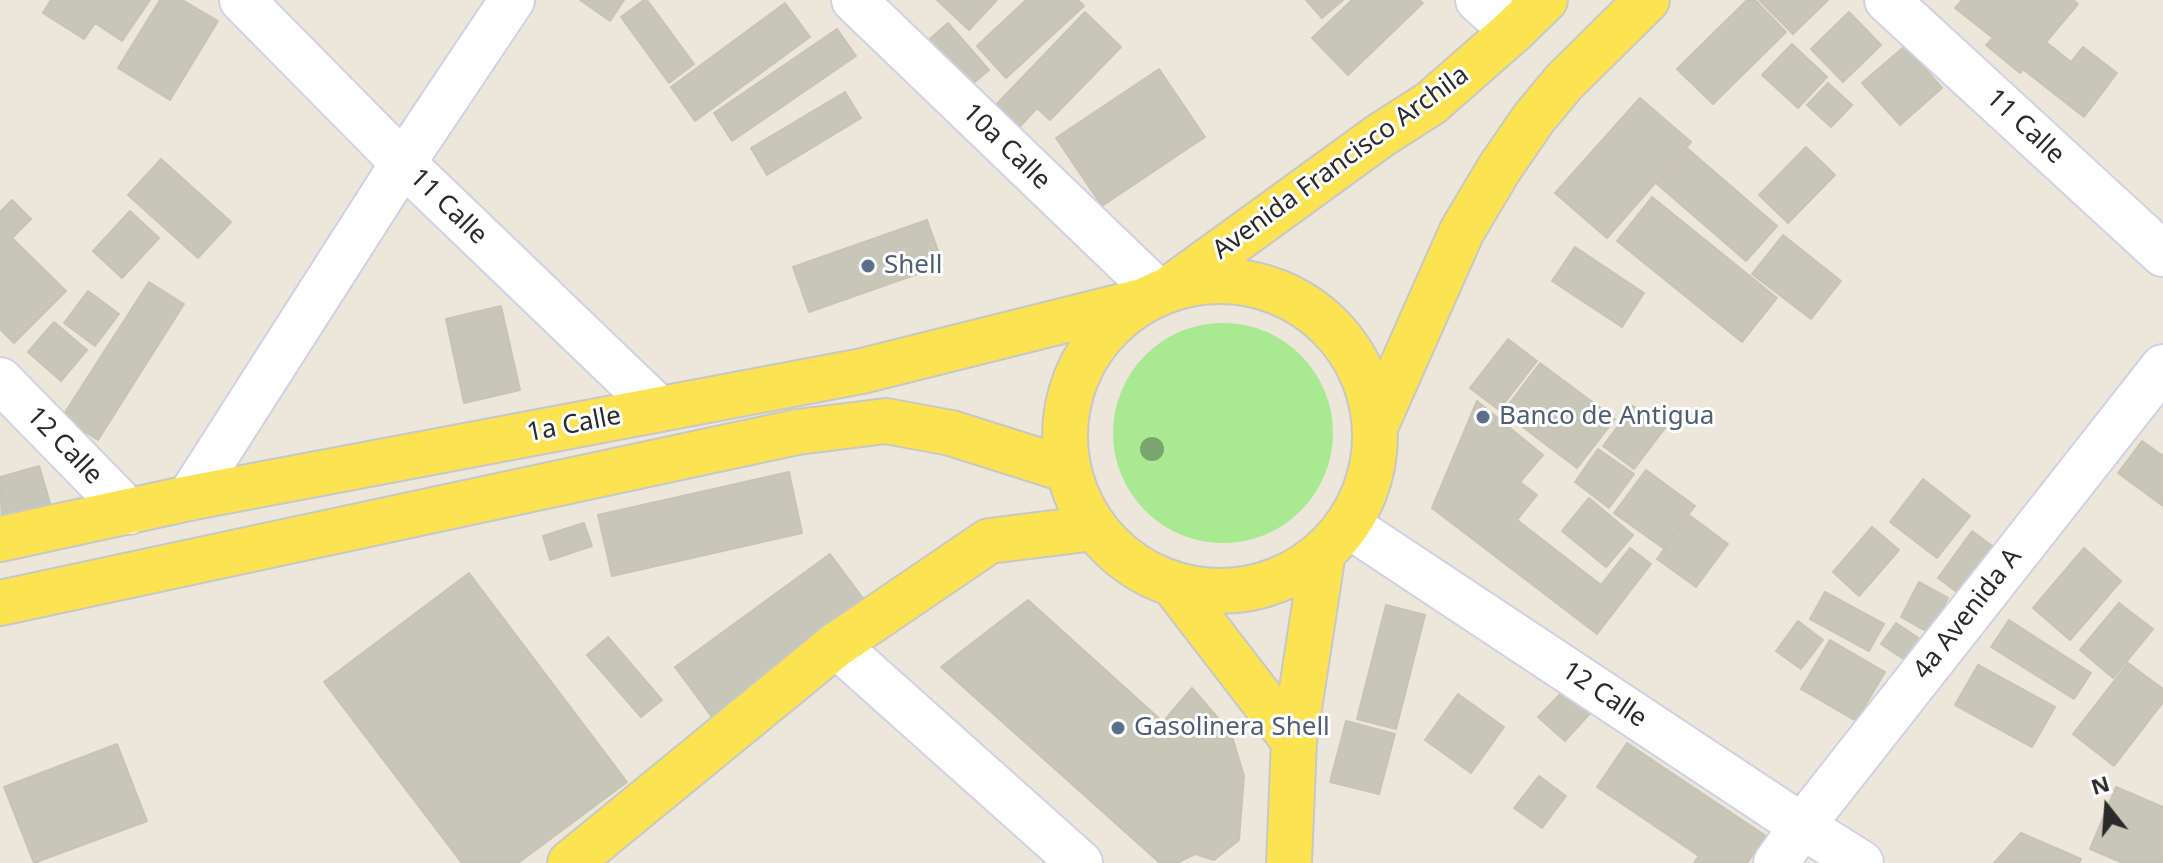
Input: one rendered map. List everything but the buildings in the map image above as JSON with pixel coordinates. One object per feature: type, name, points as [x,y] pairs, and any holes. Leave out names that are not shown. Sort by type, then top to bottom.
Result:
[{"type":"main road","name":"Avenida Francisco Archila","points":[[1094,528],[1068,470],[1064,430],[1071,391],[1088,354],[1113,323],[1431,103],[1545,0]]},
{"type":"main road","points":[[570,863],[836,645],[989,541],[1094,528],[1116,552],[1143,571],[1173,584],[1212,592],[1253,588],[1290,574],[1336,538],[1365,494],[1374,460],[1376,425],[1462,231],[1534,118],[1564,82],[1647,0]]},
{"type":"main road","name":"1a Calle","points":[[0,539],[189,498],[862,371],[1205,281],[1267,287],[1322,317],[1360,366],[1376,425]]},
{"type":"main road","name":"1a Calle","points":[[0,603],[797,432],[886,421],[951,433],[1068,470]]},
{"type":"main road","points":[[1289,863],[1294,741],[1336,538]]},
{"type":"main road","points":[[1173,584],[1294,741]]},
{"type":"street","name":"11 Calle","points":[[242,0],[403,163],[659,409]]},
{"type":"street","points":[[189,498],[403,163],[512,0]]},
{"type":"street","name":"10a Calle","points":[[854,0],[1158,294]]},
{"type":"street","points":[[1478,0],[1513,31]]},
{"type":"street","name":"11 Calle","points":[[1887,0],[2163,254]]},
{"type":"street","name":"4a Avenida A","points":[[1776,863],[2163,367]]},
{"type":"street","name":"12 Calle","points":[[0,380],[129,512]]},
{"type":"street","name":"12 Calle","points":[[1336,538],[1861,863]]},
{"type":"street","points":[[836,645],[1080,863]]},
{"type":"green space","points":[[1223,323],[1265,332],[1284,342],[1300,356],[1314,372],[1324,391],[1333,433],[1324,475],[1314,494],[1300,510],[1284,524],[1265,534],[1223,543],[1181,534],[1162,524],[1146,510],[1132,494],[1122,475],[1113,433],[1122,391],[1132,372],[1146,356],[1162,342],[1181,332]]},
{"type":"place","name":"Shell","points":[[868,266]]},
{"type":"place","name":"Banco de Antigua","points":[[1483,417]]},
{"type":"place","name":"Gasolinera Shell","points":[[1118,728]]}]
